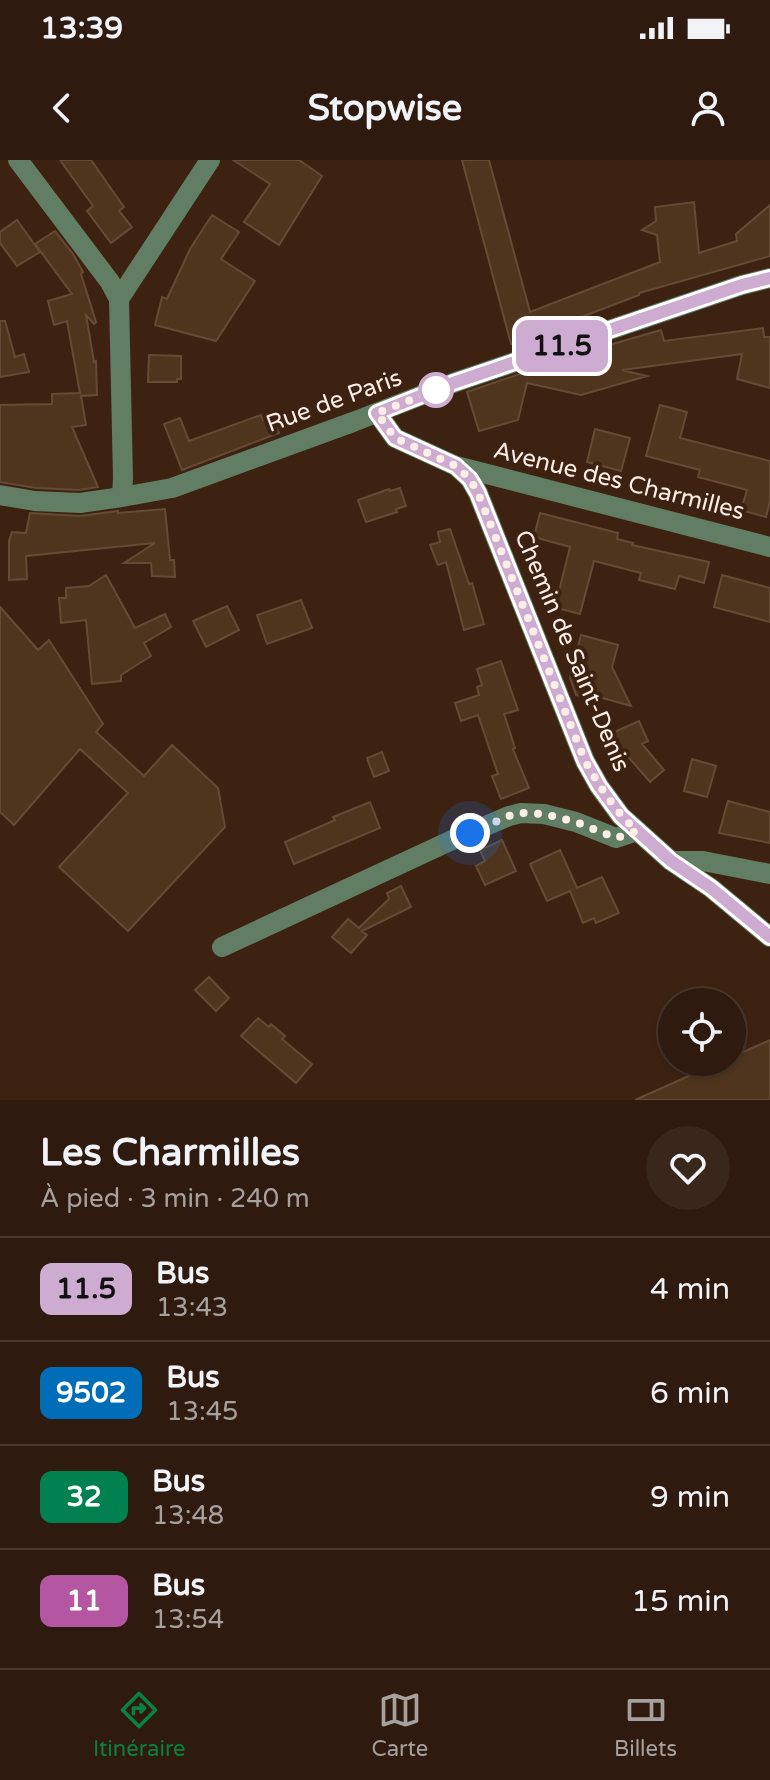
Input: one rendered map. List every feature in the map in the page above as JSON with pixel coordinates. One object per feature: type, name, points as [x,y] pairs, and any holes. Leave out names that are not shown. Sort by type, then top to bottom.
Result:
[{"type":"street","points":[[18,160],[110,282],[119,299],[122,497]]},
{"type":"street","points":[[119,299],[210,160]]},
{"type":"street","name":"Rue de Paris","points":[[0,495],[35,501],[80,503],[172,488],[468,378],[770,278]]},
{"type":"street","name":"Chemin de Saint-Denis","points":[[377,413],[395,438],[456,466],[470,479],[585,761],[621,816],[671,861],[711,888],[770,937]]},
{"type":"street","name":"Avenue des Charmilles","points":[[456,466],[770,547]]},
{"type":"street","points":[[222,947],[509,816],[521,813],[560,818],[616,838],[637,831]]},
{"type":"street","points":[[671,861],[703,861],[770,874]]},
{"type":"building","points":[[60,160],[91,160],[124,207],[119,211],[132,227],[111,243],[87,211],[93,206]]},
{"type":"building","points":[[233,160],[299,160],[322,176],[279,245],[244,222],[270,184]]},
{"type":"building","points":[[462,160],[489,160],[530,312],[660,262],[657,235],[642,230],[656,221],[655,207],[694,202],[699,253],[737,241],[736,234],[770,205],[770,256],[639,293],[511,344]]},
{"type":"building","points":[[212,215],[239,232],[221,259],[255,281],[216,341],[155,325],[162,297],[167,299],[190,249]]},
{"type":"building","points":[[17,220],[40,252],[17,266],[0,243],[0,232]]},
{"type":"building","points":[[55,231],[83,272],[81,274],[96,322],[94,324],[86,315],[96,361],[97,395],[81,396],[86,425],[72,427],[98,487],[79,490],[0,482],[0,405],[52,404],[52,394],[80,393],[67,321],[54,325],[48,301],[72,294],[35,244]]},
{"type":"building","points":[[0,321],[5,321],[15,357],[24,354],[29,372],[0,377]]},
{"type":"building","points":[[763,328],[764,337],[770,337],[770,388],[737,379],[742,354],[622,370],[647,376],[581,395],[527,383],[518,420],[479,431],[467,392],[578,354],[661,330],[664,341]]},
{"type":"building","points":[[149,355],[181,356],[181,379],[177,382],[148,382]]},
{"type":"building","points":[[660,405],[687,412],[680,438],[770,461],[770,501],[766,517],[741,510],[747,490],[698,477],[700,470],[646,456]]},
{"type":"building","points":[[261,415],[263,420],[273,417],[279,433],[182,470],[164,424],[180,418],[189,441]]},
{"type":"building","points":[[595,429],[630,438],[621,471],[587,462]]},
{"type":"building","points":[[400,488],[406,506],[366,522],[358,500]]},
{"type":"building","points":[[165,509],[170,560],[174,560],[175,577],[152,576],[151,563],[124,563],[155,543],[26,556],[27,579],[9,580],[9,541],[12,532],[26,533],[30,513],[80,516]]},
{"type":"building","points":[[540,513],[618,533],[617,539],[632,545],[709,562],[704,583],[679,576],[675,589],[639,580],[641,573],[594,561],[580,614],[553,607],[570,547],[534,537]]},
{"type":"building","points":[[450,529],[469,584],[472,583],[484,624],[464,630],[446,562],[438,565],[430,545],[440,542],[438,532]]},
{"type":"building","points":[[106,575],[135,628],[165,614],[171,627],[144,643],[151,656],[121,675],[121,681],[92,684],[86,620],[61,623],[59,598],[66,598],[66,588],[89,586]]},
{"type":"building","points":[[722,575],[770,588],[770,622],[714,607]]},
{"type":"building","points":[[301,600],[312,628],[267,644],[257,615]]},
{"type":"building","points":[[227,606],[239,630],[206,647],[193,621]]},
{"type":"building","points":[[0,607],[38,650],[49,640],[103,724],[96,732],[144,776],[172,745],[218,788],[225,827],[128,931],[59,867],[128,793],[80,749],[14,825],[0,812]]},
{"type":"building","points":[[581,635],[618,645],[612,667],[631,706],[599,697],[598,701],[576,695],[570,678]]},
{"type":"building","points":[[501,661],[518,710],[504,714],[513,749],[529,788],[501,799],[492,776],[498,774],[478,715],[461,721],[455,703],[479,695],[477,687],[482,685],[477,669]]},
{"type":"building","points":[[639,721],[648,741],[642,744],[664,770],[650,782],[624,752],[621,753],[612,733]]},
{"type":"building","points":[[382,752],[389,771],[374,777],[367,758]]},
{"type":"building","points":[[692,759],[716,766],[707,797],[684,791]]},
{"type":"building","points":[[728,801],[770,812],[770,843],[719,833]]},
{"type":"building","points":[[370,802],[380,828],[294,864],[285,842]]},
{"type":"building","points":[[502,840],[516,871],[485,885],[476,866],[485,861],[480,850]]},
{"type":"building","points":[[560,850],[577,888],[602,877],[619,913],[596,923],[594,918],[583,923],[570,891],[547,901],[530,864]]},
{"type":"building","points":[[401,886],[411,907],[362,931],[367,935],[351,953],[332,937],[348,919],[359,928],[389,899],[387,893]]},
{"type":"building","points":[[209,977],[229,998],[216,1011],[195,990]]},
{"type":"building","points":[[258,1018],[269,1027],[271,1024],[285,1036],[282,1039],[312,1064],[296,1083],[241,1036]]},
{"type":"building","points":[[770,1040],[770,1100],[635,1100],[689,1076],[746,1076],[746,1051]]},
{"type":"bus line","name":"11.5","points":[[770,278],[453,383],[377,413],[395,438],[456,466],[470,479],[585,761],[621,816],[671,861],[711,888],[770,937]]},
{"type":"route","points":[[436,390],[377,413],[395,438],[456,466],[470,479],[585,761],[621,816],[637,831],[616,838],[576,822],[544,814],[521,813],[470,833]]}]
